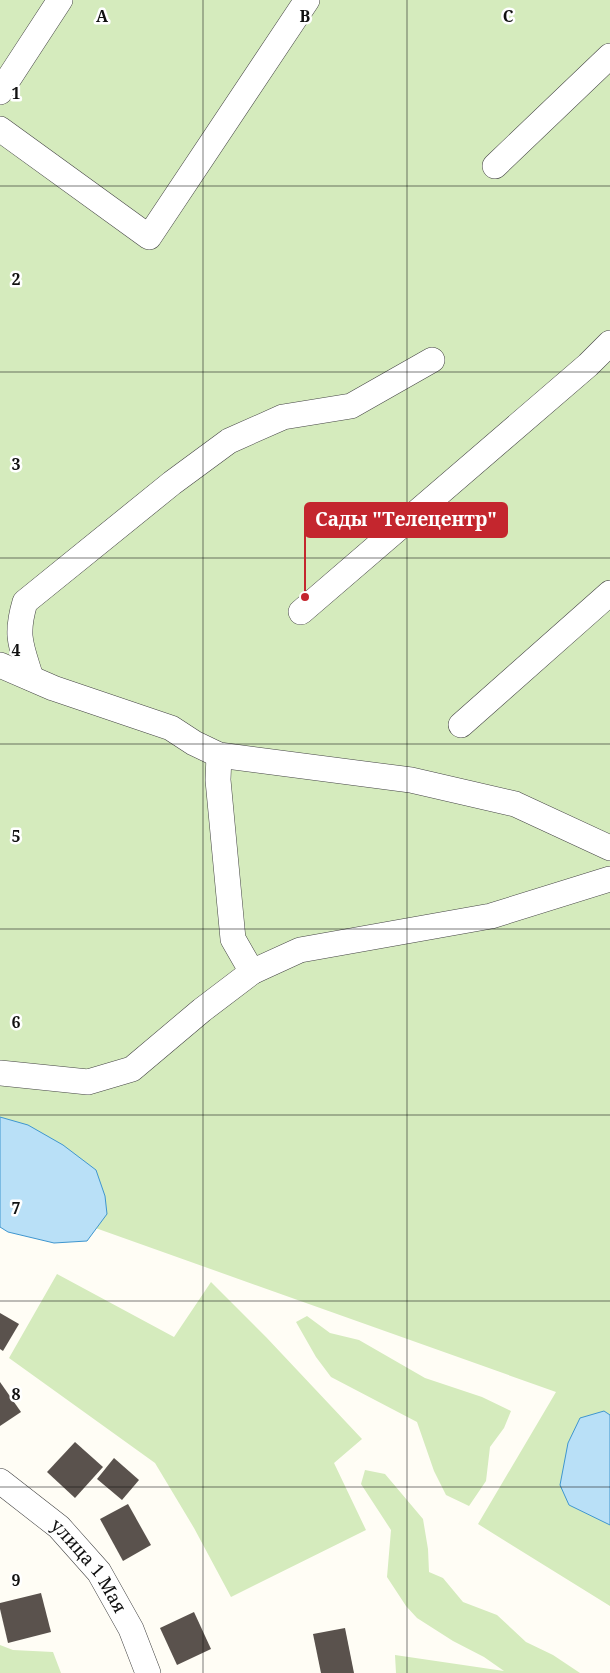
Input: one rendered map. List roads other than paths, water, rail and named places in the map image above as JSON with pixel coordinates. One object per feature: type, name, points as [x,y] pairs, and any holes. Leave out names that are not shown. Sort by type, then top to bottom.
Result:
[{"type":"street","points":[[0,92],[60,0]]},
{"type":"street","points":[[0,129],[149,237],[307,0]]},
{"type":"street","points":[[495,166],[610,56]]},
{"type":"street","points":[[301,612],[588,365],[610,343]]},
{"type":"street","points":[[31,678],[19,640],[20,621],[25,602],[172,482],[229,441],[283,418],[351,406],[432,360]]},
{"type":"street","points":[[461,724],[610,593]]},
{"type":"street","points":[[0,665],[53,688],[171,728],[219,754],[411,780],[515,804],[610,848]]},
{"type":"street","points":[[219,754],[218,780],[233,939],[252,972]]},
{"type":"street","points":[[0,1074],[88,1082],[132,1069],[202,1010],[252,972],[300,950],[491,916],[610,879]]},
{"type":"street","name":"улица 1 Мая","points":[[0,1481],[59,1527],[99,1572],[131,1629],[148,1673]]},
{"type":"water","points":[[0,1117],[28,1125],[63,1145],[96,1170],[105,1196],[107,1214],[87,1241],[54,1243],[8,1232],[0,1227]]},
{"type":"water","points":[[604,1411],[610,1415],[610,1525],[569,1505],[560,1485],[568,1443],[580,1418]]},
{"type":"place","name":"Сады \"Телецентр\"","points":[[305,597]]}]
